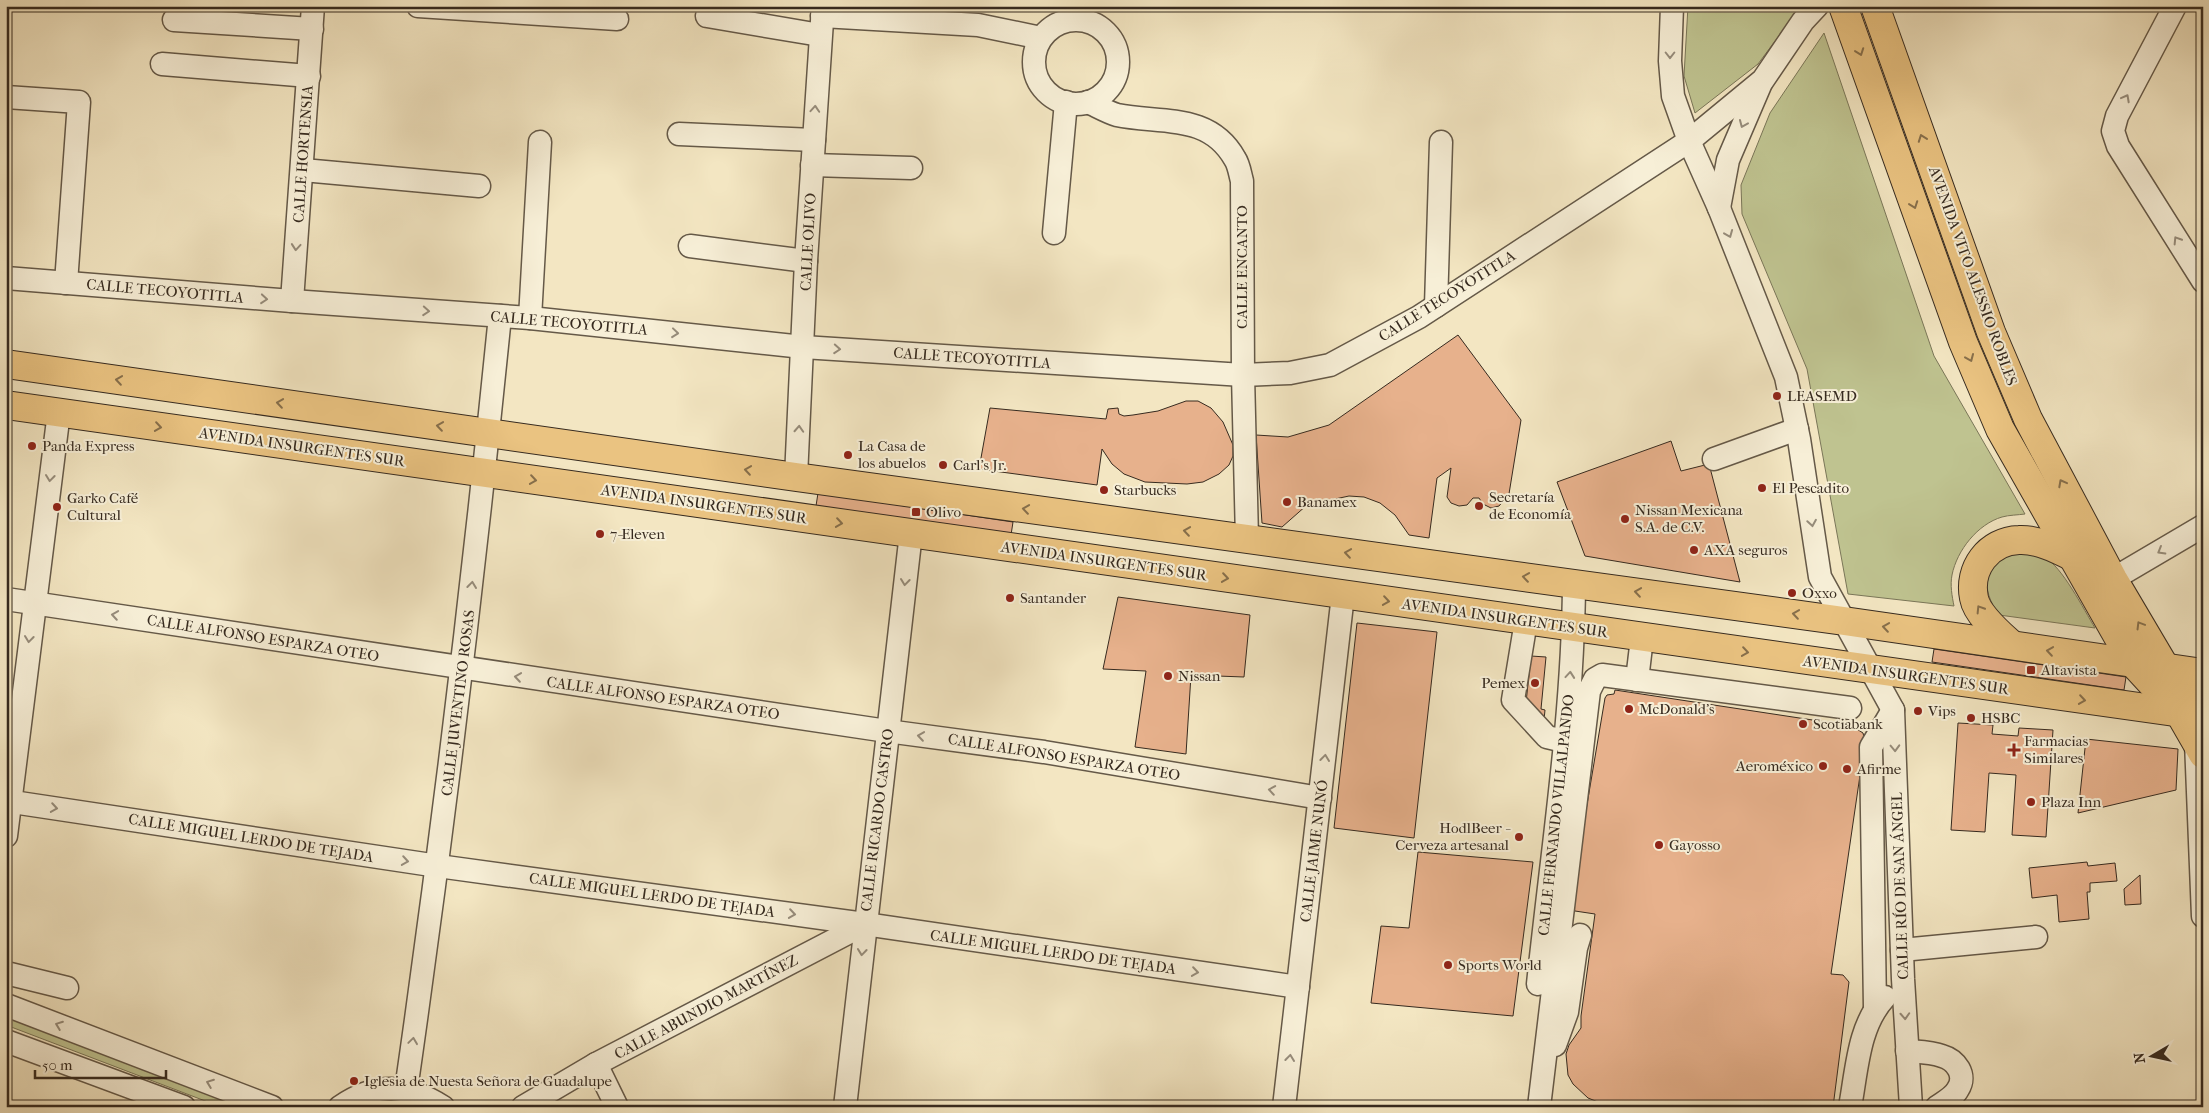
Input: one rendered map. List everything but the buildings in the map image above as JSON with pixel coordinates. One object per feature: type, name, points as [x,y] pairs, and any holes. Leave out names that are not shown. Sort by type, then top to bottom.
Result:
[{"type":"main road","name":"AVENIDA VITO ALESSIO ROBLES","points":[[1843,6],[1963,342],[2000,429],[2133,663],[2197,726]]},
{"type":"main road","name":"AVENIDA VITO ALESSIO ROBLES","points":[[1875,6],[1991,332],[2028,419],[2113,579],[2197,726]]},
{"type":"main road","points":[[6,364],[796,477],[1844,621],[2203,673]]},
{"type":"main road","name":"AVENIDA INSURGENTES SUR","points":[[6,405],[1871,670],[2197,726]]},
{"type":"main road","points":[[2012,645],[1989,624],[1974,600],[1973,574],[1979,561],[1991,550],[2004,543],[2018,540],[2049,546],[2073,557]]},
{"type":"street","name":"CALLE HORTENSIA","points":[[292,301],[313,6]]},
{"type":"street","points":[[418,6],[617,19]]},
{"type":"street","points":[[1672,6],[1670,61],[1674,96],[1689,141],[1719,208],[1786,377],[1798,434],[1820,577],[1871,670]]},
{"type":"street","name":"CALLE TECOYOTITLA","points":[[6,278],[530,318],[803,347],[1243,375],[1290,373],[1330,364],[1419,317],[1689,141],[1763,80],[1803,21],[1817,6]]},
{"type":"street","points":[[2175,6],[2117,116],[2113,131],[2118,146],[2201,274]]},
{"type":"street","points":[[707,16],[978,25],[1041,38]]},
{"type":"street","name":"CALLE OLIVO","points":[[796,477],[806,260],[821,19]]},
{"type":"street","points":[[174,20],[312,28]]},
{"type":"street","points":[[1076,20],[1095,25],[1110,38],[1116,50],[1118,64],[1115,77],[1098,98],[1088,102],[1077,104],[1066,102],[1046,91],[1037,76],[1034,60],[1041,38],[1050,28],[1062,22],[1076,20]]},
{"type":"street","points":[[162,64],[309,76]]},
{"type":"street","points":[[1719,208],[1728,160],[1763,80]]},
{"type":"street","points":[[6,97],[79,102],[66,283]]},
{"type":"street","points":[[1054,232],[1066,102]]},
{"type":"street","name":"CALLE ENCANTO","points":[[1088,102],[1116,115],[1178,120],[1199,126],[1219,139],[1236,159],[1242,181],[1243,375],[1247,539]]},
{"type":"street","points":[[680,134],[814,140]]},
{"type":"street","points":[[530,318],[540,142]]},
{"type":"street","points":[[1436,306],[1441,142]]},
{"type":"street","points":[[812,165],[912,168]]},
{"type":"street","points":[[302,170],[479,186]]},
{"type":"street","points":[[690,246],[806,260]]},
{"type":"street","name":"CALLE JUVENTINO ROSAS","points":[[406,1090],[438,866],[485,473],[500,316]]},
{"type":"street","points":[[6,836],[8,801],[58,412]]},
{"type":"street","points":[[1715,463],[1798,434]]},
{"type":"street","points":[[2113,579],[2203,526]]},
{"type":"street","name":"CALLE RICARDO CASTRO","points":[[845,1107],[911,533]]},
{"type":"street","name":"CALLE FERNANDO VILLALPANDO","points":[[1535,1105],[1574,628],[1574,584]]},
{"type":"street","name":"CALLE JAIME NUNÓ","points":[[1284,1107],[1343,595]]},
{"type":"street","name":"CALLE ALFONSO ESPARZA OTEO","points":[[6,599],[887,731],[1044,752],[1320,798]]},
{"type":"street","points":[[1526,621],[1513,700],[1547,737],[1564,740]]},
{"type":"street","points":[[1637,680],[1642,638]]},
{"type":"street","name":"CALLE RÍO DE SAN ÁNGEL","points":[[1871,670],[1893,710],[1903,978],[1911,1107]]},
{"type":"street","points":[[1535,1105],[1589,691],[1595,680],[1602,675],[1850,708]]},
{"type":"street","points":[[1875,1008],[1871,747],[1893,710]]},
{"type":"street","points":[[2197,726],[2203,916]]},
{"type":"street","name":"CALLE MIGUEL LERDO DE TEJADA","points":[[8,801],[438,866],[865,924],[1298,987]]},
{"type":"street","name":"CALLE ABUNDIO MARTÍNEZ","points":[[523,1107],[596,1064],[865,924]]},
{"type":"street","points":[[1535,1105],[1546,1094],[1556,1043],[1567,1012],[1576,948],[1580,935]]},
{"type":"street","points":[[1902,950],[2036,937]]},
{"type":"street","points":[[6,973],[67,988]]},
{"type":"street","points":[[1850,1107],[1864,1034],[1875,1008],[1903,978]]},
{"type":"street","points":[[6,1004],[272,1107]]},
{"type":"street","points":[[6,1041],[184,1107]]},
{"type":"street","points":[[1907,1051],[1941,1055],[1955,1062],[1961,1074],[1959,1089],[1947,1101],[1937,1107]]},
{"type":"street","points":[[596,1064],[617,1107]]},
{"type":"street","points":[[340,1107],[354,1098],[379,1089],[406,1090],[424,1095],[443,1107]]},
{"type":"green space","points":[[1688,6],[1801,6],[1758,64],[1695,113],[1684,76]]},
{"type":"green space","points":[[1824,33],[1934,356],[2025,514],[2005,516],[1993,520],[1970,539],[1959,556],[1952,575],[1951,587],[1954,606],[1848,594],[1807,369],[1742,214],[1741,185],[1770,113]]},
{"type":"green space","points":[[2017,553],[2038,555],[2051,562],[2072,589],[2095,628],[1999,615],[1989,595],[1988,578],[1991,570],[1997,563],[2005,557]]},
{"type":"green space","points":[[6,1012],[247,1107],[221,1107],[6,1025]]},
{"type":"place","name":"LEASEMD","points":[[1777,396]]},
{"type":"place","name":"Panda Express","points":[[32,446]]},
{"type":"place","name":"La Casa de los abuelos","points":[[848,455]]},
{"type":"place","name":"Carl's Jr.","points":[[943,465]]},
{"type":"place","name":"El Pescadito","points":[[1762,488]]},
{"type":"place","name":"Starbucks","points":[[1104,490]]},
{"type":"place","name":"Banamex","points":[[1287,502]]},
{"type":"place","name":"Secretaría de Economía","points":[[1479,506]]},
{"type":"place","name":"Garko Café Cultural","points":[[57,507]]},
{"type":"place","name":"Olivo","points":[[916,512]]},
{"type":"place","name":"Nissan Mexicana S.A. de C.V.","points":[[1625,519]]},
{"type":"place","name":"7-Eleven","points":[[600,534]]},
{"type":"place","name":"AXA seguros","points":[[1694,550]]},
{"type":"place","name":"Oxxo","points":[[1792,593]]},
{"type":"place","name":"Santander","points":[[1010,598]]},
{"type":"place","name":"Altavista","points":[[2031,670]]},
{"type":"place","name":"Nissan","points":[[1168,676]]},
{"type":"place","name":"Pemex","points":[[1535,683]]},
{"type":"place","name":"McDonald's","points":[[1629,709]]},
{"type":"place","name":"Vips","points":[[1918,711]]},
{"type":"place","name":"HSBC","points":[[1971,718]]},
{"type":"place","name":"Scotiabank","points":[[1803,724]]},
{"type":"place","name":"Farmacias Similares","points":[[2014,750]]},
{"type":"place","name":"Aeroméxico","points":[[1823,766]]},
{"type":"place","name":"Afirme","points":[[1847,769]]},
{"type":"place","name":"Plaza Inn","points":[[2031,802]]},
{"type":"place","name":"HodlBeer - Cerveza artesanal","points":[[1519,837]]},
{"type":"place","name":"Gayosso","points":[[1659,845]]},
{"type":"place","name":"Sports World","points":[[1448,965]]},
{"type":"place","name":"Iglesia de Nuesta Señora de Guadalupe","points":[[354,1081]]}]
